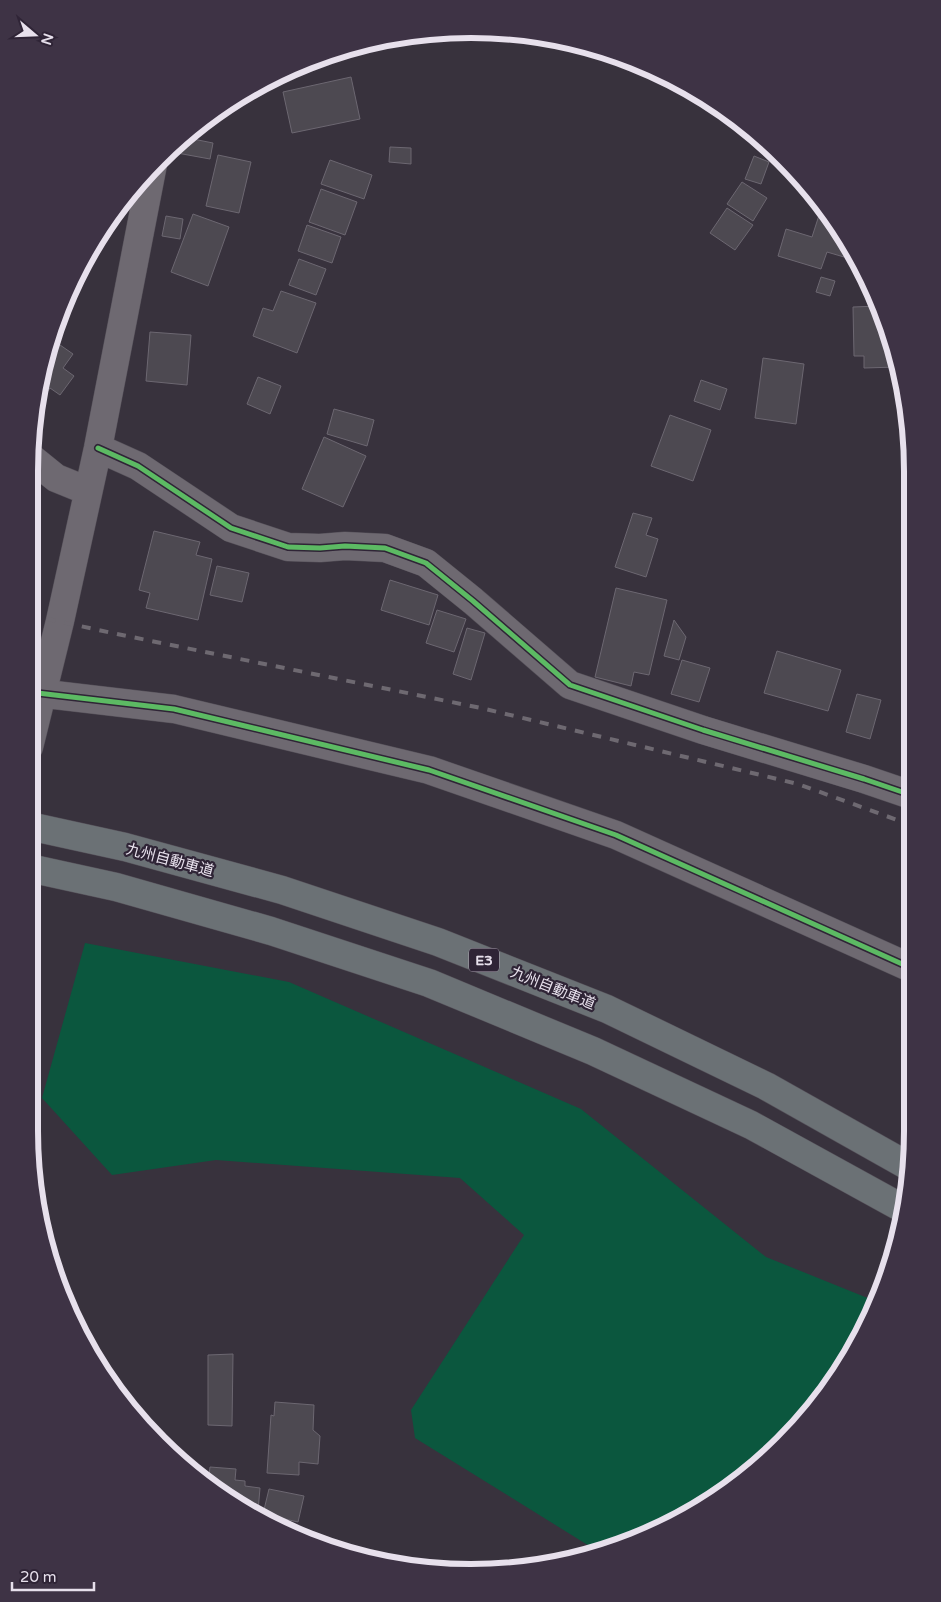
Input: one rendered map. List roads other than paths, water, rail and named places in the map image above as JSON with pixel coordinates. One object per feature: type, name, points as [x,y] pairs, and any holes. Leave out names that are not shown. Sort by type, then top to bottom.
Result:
[{"type":"highway","name":"九州自動車道","points":[[38,828],[125,848],[282,890],[438,942],[607,1009],[766,1086],[903,1163]]},
{"type":"highway","points":[[38,870],[116,887],[271,931],[429,983],[593,1051],[751,1124],[897,1205]]},
{"type":"street","points":[[38,684],[60,621],[98,448],[151,178]]},
{"type":"street","points":[[98,448],[138,466],[231,528],[288,548],[345,546],[385,548],[426,563],[570,685],[904,793]]},
{"type":"street","points":[[38,463],[56,478],[88,491]]},
{"type":"street","points":[[38,693],[174,709],[429,770],[616,834],[904,965]]},
{"type":"railway","points":[[38,617],[481,708],[798,784],[904,822]]}]
